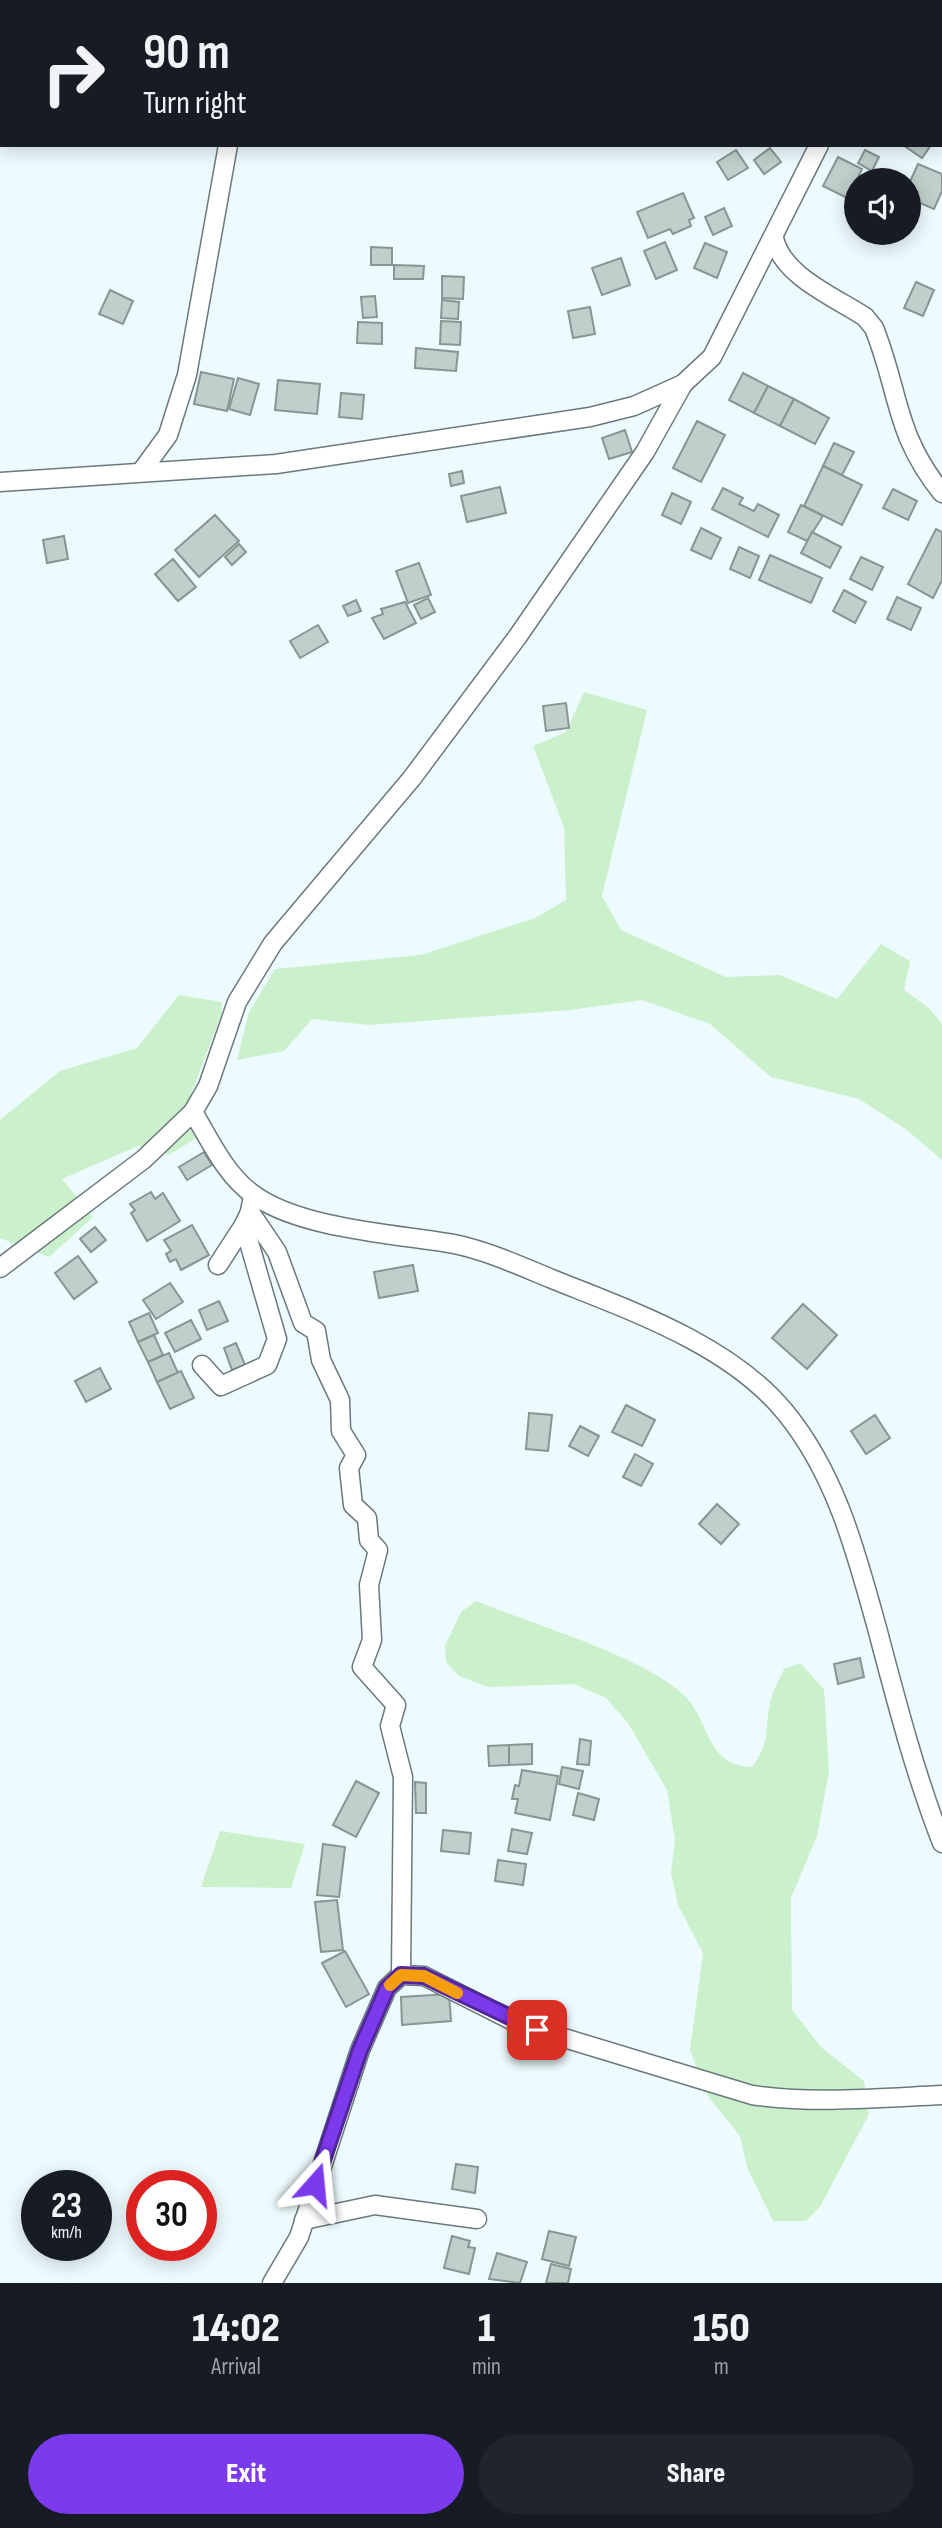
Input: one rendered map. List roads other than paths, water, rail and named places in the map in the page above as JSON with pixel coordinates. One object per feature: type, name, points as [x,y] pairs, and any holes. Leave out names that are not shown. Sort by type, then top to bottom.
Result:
[{"type":"street","points":[[141,472],[169,435],[187,375],[228,147]]},
{"type":"street","points":[[0,1268],[144,1160],[193,1112],[208,1086],[225,1045],[237,1002],[273,943],[412,779],[518,636],[645,452],[683,384],[712,356],[818,147]]},
{"type":"street","points":[[774,238],[776,251],[790,267],[865,317],[874,328],[905,436],[921,467],[942,493]]},
{"type":"street","points":[[0,482],[276,464],[590,417],[634,406],[683,384]]},
{"type":"street","points":[[193,1112],[225,1164],[249,1211],[277,1252],[303,1322],[316,1331],[321,1360],[340,1400],[341,1431],[356,1455],[349,1468],[353,1505],[367,1518],[369,1540],[378,1550],[369,1585],[372,1640],[362,1667],[396,1705],[390,1726],[403,1777],[401,1975],[387,1988],[360,2050],[299,2237],[272,2283]]},
{"type":"street","points":[[249,1211],[280,1209],[314,1219],[457,1245],[502,1259],[591,1295],[707,1349],[756,1383],[785,1412],[834,1493],[855,1548],[918,1773],[942,1843]]},
{"type":"street","points":[[218,1265],[249,1211]]},
{"type":"street","points":[[202,1364],[221,1386],[267,1365],[277,1339],[249,1211]]},
{"type":"street","points":[[401,1975],[434,1980],[521,2025],[752,2095],[774,2098],[942,2095]]},
{"type":"street","points":[[304,2220],[375,2205],[477,2218]]}]
